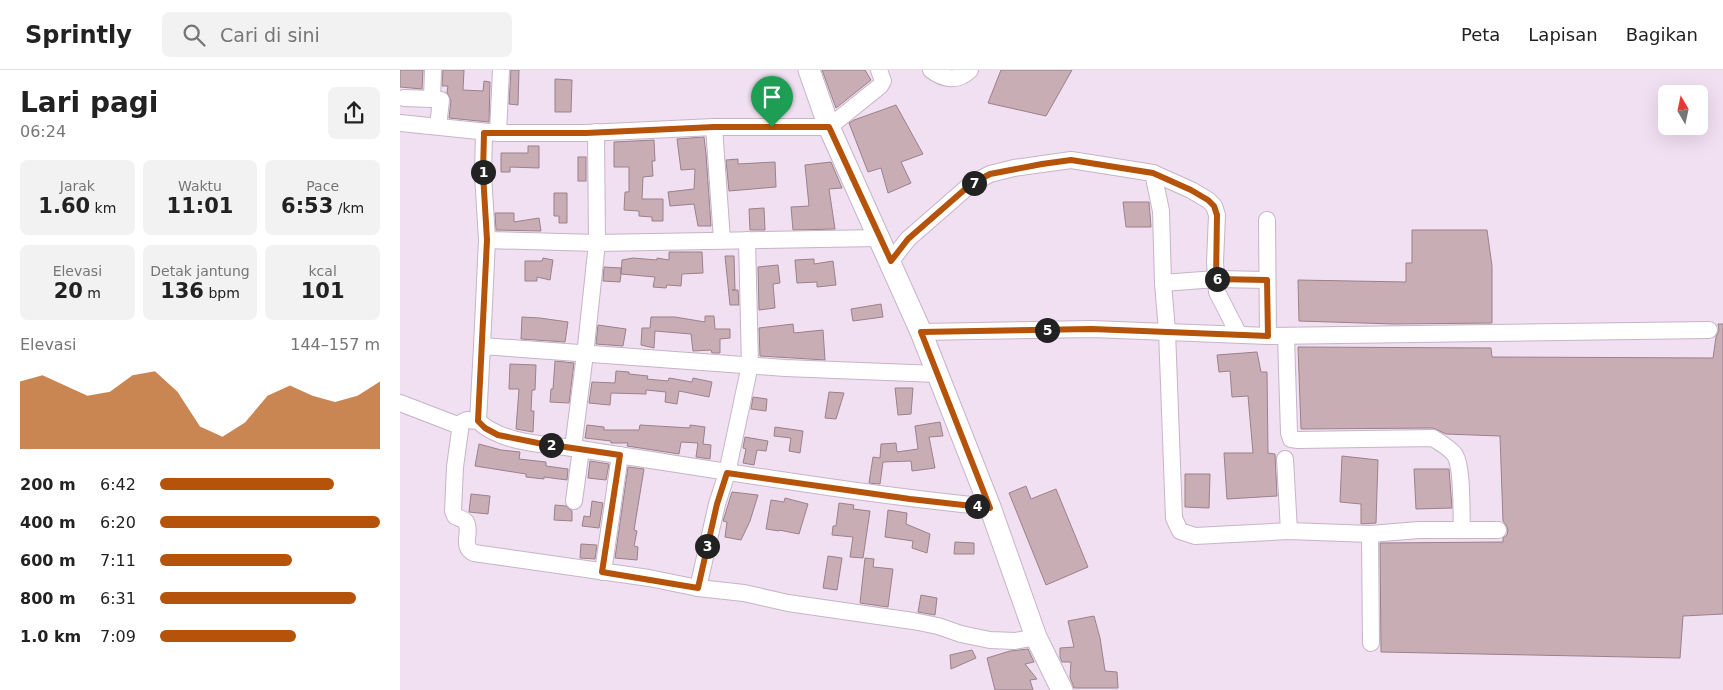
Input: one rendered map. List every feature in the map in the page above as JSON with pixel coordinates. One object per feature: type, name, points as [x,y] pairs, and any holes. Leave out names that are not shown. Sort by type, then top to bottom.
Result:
[{"type":"main road","points":[[809,70],[829,127],[891,261],[921,332],[990,508],[1036,637],[1062,690]]},
{"type":"street","points":[[432,98],[434,70]]},
{"type":"street","points":[[478,421],[487,240],[483,174],[501,70]]},
{"type":"street","points":[[400,123],[491,133],[596,132],[714,127],[829,127],[880,86],[883,81],[879,70]]},
{"type":"street","points":[[931,70],[936,74],[953,80],[962,77],[970,70]]},
{"type":"street","points":[[404,98],[432,98],[440,100],[438,126]]},
{"type":"street","points":[[714,127],[722,240]]},
{"type":"street","points":[[574,501],[585,353],[596,243],[596,132]]},
{"type":"street","points":[[891,261],[908,239],[971,184],[990,174],[1014,168],[1071,160],[1153,173],[1191,190],[1214,206],[1217,215],[1217,292],[1238,333]]},
{"type":"street","points":[[1153,173],[1161,211],[1174,518],[1180,530],[1195,536],[1289,532],[1370,534],[1419,530],[1498,530]]},
{"type":"street","points":[[1267,220],[1268,336]]},
{"type":"street","points":[[487,240],[596,243],[880,238]]},
{"type":"street","points":[[698,588],[717,504],[727,473],[750,365],[747,240]]},
{"type":"street","points":[[1163,283],[1216,279],[1267,280]]},
{"type":"street","points":[[921,332],[1092,329],[1286,336],[1709,330]]},
{"type":"street","points":[[1286,336],[1289,433],[1291,438],[1298,440],[1433,438],[1455,455],[1459,466],[1462,530]]},
{"type":"street","points":[[482,346],[750,365],[784,375],[938,374]]},
{"type":"street","points":[[400,403],[460,426]]},
{"type":"street","points":[[990,508],[910,499],[727,473],[538,443],[498,435],[485,428],[478,421],[467,420],[461,423],[460,426],[454,511],[455,516],[465,520],[467,524],[467,547],[474,552],[698,588],[744,593],[788,603],[913,621],[990,640],[1015,641],[1036,637]]},
{"type":"street","points":[[602,572],[620,455]]},
{"type":"street","points":[[1285,459],[1289,532]]},
{"type":"street","points":[[1370,534],[1371,643]]},
{"type":"building","points":[[400,70],[423,70],[422,89],[400,87]]},
{"type":"building","points":[[443,70],[464,70],[463,90],[483,91],[484,81],[490,82],[489,122],[449,118],[451,101],[447,92],[448,86],[442,86]]},
{"type":"building","points":[[511,70],[519,70],[518,105],[509,104]]},
{"type":"building","points":[[822,70],[865,70],[871,80],[836,108]]},
{"type":"building","points":[[1001,70],[1072,70],[1046,116],[988,103]]},
{"type":"building","points":[[555,79],[572,80],[571,112],[555,112]]},
{"type":"building","points":[[896,105],[923,154],[901,162],[911,183],[888,193],[881,168],[868,172],[849,123]]},
{"type":"building","points":[[704,137],[711,226],[698,226],[694,204],[670,206],[668,192],[694,189],[695,169],[681,170],[677,139]]},
{"type":"building","points":[[654,140],[655,161],[652,161],[653,176],[643,177],[642,199],[663,199],[663,221],[652,221],[652,217],[639,216],[639,211],[624,210],[625,192],[629,192],[629,167],[614,167],[614,142]]},
{"type":"building","points":[[528,146],[539,146],[539,168],[510,167],[510,172],[501,172],[501,153],[528,153]]},
{"type":"building","points":[[578,157],[586,157],[586,181],[578,181]]},
{"type":"building","points":[[738,159],[738,164],[775,162],[776,187],[729,191],[726,160]]},
{"type":"building","points":[[831,162],[842,188],[829,189],[835,229],[793,230],[791,207],[809,206],[805,165]]},
{"type":"building","points":[[554,193],[567,193],[567,223],[559,223],[559,216],[554,216]]},
{"type":"building","points":[[1123,202],[1149,202],[1151,227],[1126,227]]},
{"type":"building","points":[[764,208],[765,230],[750,230],[749,209]]},
{"type":"building","points":[[495,213],[514,213],[514,222],[539,218],[541,231],[496,230]]},
{"type":"building","points":[[1412,230],[1487,230],[1492,266],[1492,323],[1394,324],[1299,321],[1298,280],[1406,282],[1406,263],[1412,263]]},
{"type":"building","points":[[669,252],[702,252],[703,273],[682,274],[681,286],[653,287],[655,277],[621,274],[622,260],[633,258],[657,260],[657,258],[669,260]]},
{"type":"building","points":[[725,256],[734,256],[735,290],[738,290],[739,305],[730,305]]},
{"type":"building","points":[[543,258],[553,260],[550,280],[537,277],[537,281],[525,281],[525,261],[542,261]]},
{"type":"building","points":[[814,259],[814,264],[833,261],[836,285],[817,287],[817,282],[797,283],[795,260]]},
{"type":"building","points":[[778,265],[780,283],[773,284],[775,308],[759,310],[758,267]]},
{"type":"building","points":[[604,267],[621,268],[620,282],[603,281]]},
{"type":"building","points":[[881,304],[883,317],[853,321],[851,309]]},
{"type":"building","points":[[705,316],[714,316],[715,329],[730,329],[730,338],[720,339],[720,353],[712,353],[711,350],[693,351],[691,334],[655,331],[654,348],[641,345],[642,328],[650,328],[651,317],[675,317],[705,322]]},
{"type":"building","points":[[522,317],[568,322],[565,342],[521,339]]},
{"type":"building","points":[[793,324],[794,333],[823,330],[825,360],[760,356],[759,328]]},
{"type":"building","points":[[1718,324],[1723,324],[1723,614],[1683,616],[1680,658],[1381,652],[1380,543],[1503,542],[1503,538],[1507,535],[1508,530],[1503,521],[1500,436],[1446,434],[1433,428],[1301,429],[1298,347],[1491,348],[1492,357],[1713,358],[1719,330]]},
{"type":"building","points":[[598,325],[626,329],[623,346],[596,344]]},
{"type":"building","points":[[1257,352],[1261,372],[1267,372],[1268,453],[1275,454],[1277,496],[1227,499],[1224,453],[1253,453],[1248,396],[1232,397],[1230,371],[1219,372],[1217,355]]},
{"type":"building","points":[[555,361],[574,363],[569,403],[550,402]]},
{"type":"building","points":[[510,364],[536,365],[535,390],[532,390],[531,411],[534,411],[533,432],[516,429],[519,389],[509,389]]},
{"type":"building","points":[[616,371],[648,376],[647,379],[668,381],[669,378],[692,382],[693,378],[712,382],[709,397],[679,391],[677,404],[665,402],[666,392],[646,390],[646,394],[611,393],[610,405],[589,403],[592,382],[615,383]]},
{"type":"building","points":[[895,388],[913,388],[911,414],[898,415]]},
{"type":"building","points":[[829,392],[844,393],[836,419],[825,418]]},
{"type":"building","points":[[753,397],[767,399],[766,411],[751,409]]},
{"type":"building","points":[[940,422],[943,436],[929,437],[935,468],[912,471],[911,461],[883,462],[880,484],[869,483],[873,457],[880,458],[881,444],[896,443],[897,452],[918,449],[915,426]]},
{"type":"building","points":[[587,425],[604,427],[604,430],[639,430],[640,425],[690,428],[690,425],[705,427],[703,444],[711,445],[710,459],[696,457],[698,443],[681,442],[679,454],[627,446],[628,443],[611,443],[611,441],[585,438]]},
{"type":"building","points":[[775,427],[803,431],[800,453],[789,451],[791,438],[774,436]]},
{"type":"building","points":[[745,437],[768,441],[766,451],[757,450],[754,465],[743,463],[746,449],[743,448]]},
{"type":"building","points":[[479,444],[501,450],[520,452],[519,459],[546,462],[546,466],[568,469],[567,480],[526,477],[526,474],[475,466]]},
{"type":"building","points":[[1342,456],[1378,460],[1376,523],[1361,524],[1361,504],[1340,502]]},
{"type":"building","points":[[590,461],[609,464],[606,480],[588,478]]},
{"type":"building","points":[[628,467],[644,469],[634,530],[637,531],[634,546],[638,547],[637,560],[615,558]]},
{"type":"building","points":[[1414,469],[1449,469],[1452,508],[1416,509]]},
{"type":"building","points":[[1185,474],[1210,474],[1209,508],[1185,507]]},
{"type":"building","points":[[1026,486],[1031,499],[1056,489],[1088,567],[1046,585],[1009,493]]},
{"type":"building","points":[[732,492],[758,495],[750,521],[741,540],[725,537],[727,522],[723,521]]},
{"type":"building","points":[[471,494],[490,496],[488,514],[469,512]]},
{"type":"building","points":[[785,498],[808,504],[799,534],[766,529],[771,500],[784,502]]},
{"type":"building","points":[[592,501],[603,503],[599,528],[582,526],[584,516],[590,517]]},
{"type":"building","points":[[839,503],[854,505],[853,509],[870,511],[863,558],[850,557],[853,537],[832,535],[833,526],[836,526]]},
{"type":"building","points":[[555,505],[566,506],[572,511],[572,521],[554,520]]},
{"type":"building","points":[[888,510],[907,513],[906,524],[930,534],[927,553],[912,548],[913,541],[885,537]]},
{"type":"building","points":[[955,542],[974,543],[974,554],[954,554]]},
{"type":"building","points":[[581,544],[597,545],[595,559],[580,558]]},
{"type":"building","points":[[828,556],[842,558],[837,590],[823,588]]},
{"type":"building","points":[[865,558],[874,559],[873,567],[893,569],[888,607],[860,603]]},
{"type":"building","points":[[921,595],[937,598],[935,615],[918,612]]},
{"type":"building","points":[[1094,616],[1100,638],[1105,671],[1117,672],[1118,688],[1074,688],[1070,677],[1071,662],[1062,662],[1060,657],[1060,648],[1074,647],[1068,621]]},
{"type":"building","points":[[1028,649],[1034,662],[1025,664],[1037,679],[1030,680],[1033,690],[995,690],[987,658],[1010,651]]},
{"type":"building","points":[[972,650],[976,658],[951,669],[950,655]]},
{"type":"route","points":[[714,127],[772,127],[829,127],[891,261],[908,239],[971,184],[990,174],[1014,168],[1071,160],[1153,173],[1191,190],[1214,206],[1217,215],[1216,279],[1267,280],[1268,336],[1238,333],[1092,329],[921,332],[990,508],[856,492],[727,473],[708,539],[698,588],[649,578],[602,572],[620,455],[498,435],[485,428],[478,421],[487,240],[483,174],[484,133],[586,133],[714,127]]}]
